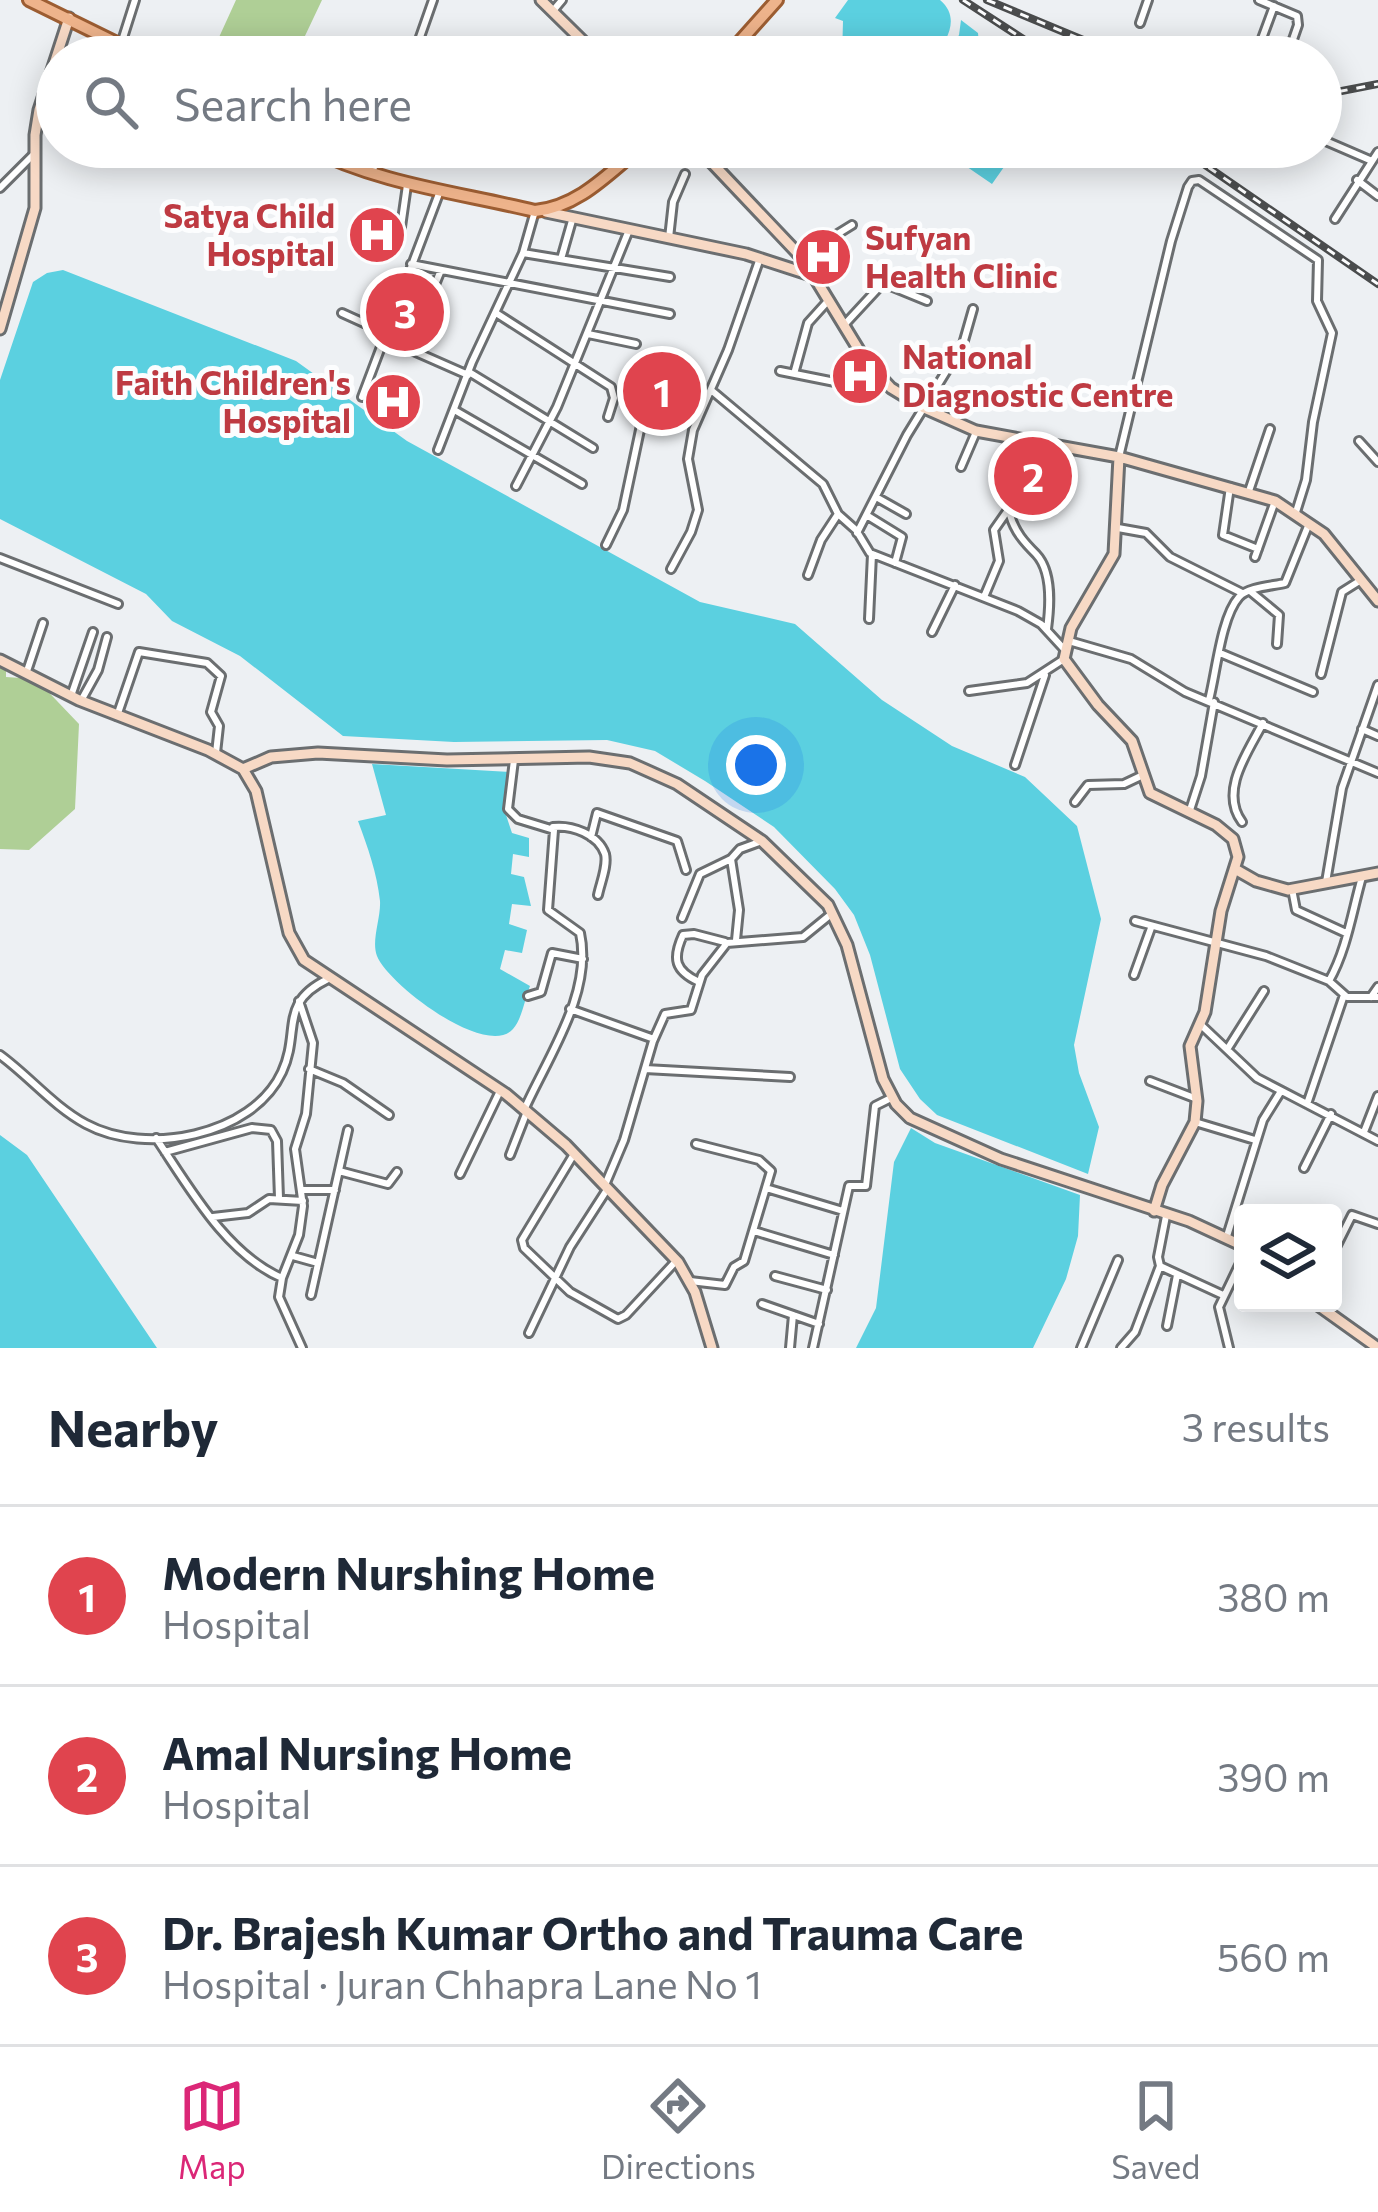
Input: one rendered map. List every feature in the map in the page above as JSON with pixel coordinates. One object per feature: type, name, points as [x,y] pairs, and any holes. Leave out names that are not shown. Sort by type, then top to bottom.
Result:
[{"type":"main road","points":[[29,0],[100,36]]},
{"type":"main road","points":[[745,36],[777,0]]},
{"type":"main road","points":[[353,168],[371,176],[535,212],[579,196],[614,168]]},
{"type":"street","points":[[119,36],[135,0]]},
{"type":"street","points":[[420,36],[433,0]]},
{"type":"street","points":[[541,0],[577,36]]},
{"type":"street","points":[[553,13],[562,0]]},
{"type":"street","points":[[1140,23],[1148,0]]},
{"type":"street","points":[[1259,0],[1293,13],[1299,20],[1294,36]]},
{"type":"street","points":[[1263,36],[1274,6]]},
{"type":"street","points":[[64,36],[70,18]]},
{"type":"street","points":[[0,328],[35,208],[36,136]]},
{"type":"street","points":[[1342,148],[1372,161]]},
{"type":"street","points":[[1335,219],[1378,152]]},
{"type":"street","points":[[0,188],[34,154]]},
{"type":"street","points":[[371,176],[374,168]]},
{"type":"street","points":[[718,168],[804,260],[874,374],[923,408],[976,431],[1120,457],[1275,501],[1310,522],[1376,594]]},
{"type":"street","points":[[669,238],[674,196],[686,174]]},
{"type":"street","points":[[969,691],[1027,683],[1046,671],[1065,649],[1109,567],[1118,527],[1120,457],[1178,218],[1190,183],[1199,180],[1318,260],[1317,301],[1332,334],[1296,512]]},
{"type":"street","points":[[1357,180],[1378,196]]},
{"type":"street","points":[[373,222],[392,229],[401,226],[406,184]]},
{"type":"street","points":[[362,397],[440,191]]},
{"type":"street","points":[[438,450],[523,253],[535,212],[760,258],[814,276]]},
{"type":"street","points":[[561,259],[573,218]]},
{"type":"street","points":[[804,260],[852,225]]},
{"type":"street","points":[[515,486],[534,457],[629,230]]},
{"type":"street","points":[[523,253],[670,277]]},
{"type":"street","points":[[671,569],[698,510],[688,459],[699,414],[760,258]]},
{"type":"street","points":[[411,264],[670,314]]},
{"type":"street","points":[[408,350],[441,270]]},
{"type":"street","points":[[845,324],[883,283],[927,301]]},
{"type":"street","points":[[794,374],[808,323],[830,299]]},
{"type":"street","points":[[857,533],[963,344],[973,309]]},
{"type":"street","points":[[342,313],[408,350],[469,374],[593,448]]},
{"type":"street","points":[[496,313],[610,387],[614,398],[608,417]]},
{"type":"street","points":[[588,334],[636,344]]},
{"type":"street","points":[[780,371],[835,382]]},
{"type":"street","points":[[711,390],[823,484],[838,514],[872,554],[984,597],[1047,629],[1065,649],[1098,705],[1132,741],[1155,797],[1216,824],[1238,850],[1221,911],[1201,1024],[1188,1054],[1197,1099],[1195,1122],[1162,1185],[1160,1212],[1166,1229],[1157,1257],[1160,1266],[1135,1332],[1120,1348]]},
{"type":"street","points":[[606,545],[622,510],[644,411],[656,406],[699,414]]},
{"type":"street","points":[[456,411],[582,484]]},
{"type":"street","points":[[1249,491],[1270,429]]},
{"type":"street","points":[[961,467],[976,431]]},
{"type":"street","points":[[1009,437],[1009,510],[1023,544],[1042,566],[1049,594],[1047,629]]},
{"type":"street","points":[[1359,441],[1378,462]]},
{"type":"street","points":[[1230,485],[1223,535],[1256,553],[1275,501]]},
{"type":"street","points":[[876,497],[906,514]]},
{"type":"street","points":[[984,597],[999,561],[994,530],[1009,510]]},
{"type":"street","points":[[808,575],[821,540],[838,514]]},
{"type":"street","points":[[868,516],[902,537],[895,563]]},
{"type":"street","points":[[1189,813],[1201,776],[1229,620],[1246,592],[1287,581],[1310,522]]},
{"type":"street","points":[[1118,527],[1146,533],[1170,557],[1246,592],[1279,615],[1277,644]]},
{"type":"street","points":[[869,619],[872,554]]},
{"type":"street","points":[[0,558],[118,604]]},
{"type":"street","points":[[1321,674],[1342,592],[1361,580]]},
{"type":"street","points":[[932,632],[955,585]]},
{"type":"street","points":[[26,671],[43,623]]},
{"type":"street","points":[[76,698],[93,632]]},
{"type":"street","points":[[76,698],[98,670],[107,637]]},
{"type":"street","points":[[1065,649],[1131,659],[1180,690],[1378,773]]},
{"type":"street","points":[[117,716],[137,653],[207,663],[221,676],[211,712],[219,726],[216,753]]},
{"type":"street","points":[[1220,653],[1312,692]]},
{"type":"street","points":[[0,660],[243,769],[256,791],[292,942],[304,960],[500,1090],[574,1154],[677,1260],[690,1281],[712,1348]]},
{"type":"street","points":[[1015,765],[1046,671]]},
{"type":"street","points":[[1326,882],[1350,763],[1378,685]]},
{"type":"street","points":[[1242,822],[1233,806],[1238,773],[1263,723]]},
{"type":"street","points":[[1362,729],[1378,736]]},
{"type":"street","points":[[243,769],[271,758],[318,753],[447,760],[589,757],[630,763],[693,793],[762,842],[814,888],[833,912],[848,945],[879,1066],[893,1098],[910,1118],[948,1138],[1234,1240]]},
{"type":"street","points":[[514,759],[508,809],[518,819],[550,828],[571,827],[591,837],[605,856],[598,895]]},
{"type":"street","points":[[1075,802],[1088,785],[1124,784],[1143,775]]},
{"type":"street","points":[[591,837],[593,815],[599,812],[656,830],[680,844],[686,870]]},
{"type":"street","points":[[510,1155],[570,1009],[583,959],[580,933],[548,910],[556,834],[550,828]]},
{"type":"street","points":[[682,918],[700,874],[731,859],[740,849],[762,842]]},
{"type":"street","points":[[529,1333],[554,1276],[606,1186],[665,1014],[692,1010],[699,982],[713,956],[731,942],[739,910],[731,859]]},
{"type":"street","points":[[1235,869],[1264,884],[1292,889],[1378,873]]},
{"type":"street","points":[[1329,981],[1342,954],[1362,877]]},
{"type":"street","points":[[1292,889],[1296,910],[1346,933]]},
{"type":"street","points":[[699,982],[676,964],[683,935],[773,942],[803,937],[833,912]]},
{"type":"street","points":[[1135,921],[1255,952],[1329,981],[1344,995],[1374,997],[1378,987]]},
{"type":"street","points":[[1134,975],[1151,928]]},
{"type":"street","points":[[529,996],[541,992],[552,953],[583,959]]},
{"type":"street","points":[[0,1055],[53,1102],[89,1126],[156,1138],[192,1134],[250,1109],[267,1094],[283,1070],[298,1001],[328,979]]},
{"type":"street","points":[[1228,1048],[1264,991]]},
{"type":"street","points":[[1307,1104],[1344,995]]},
{"type":"street","points":[[298,1001],[312,1035],[307,1114],[299,1126],[295,1149],[303,1201],[293,1256],[282,1279],[281,1307],[302,1348]]},
{"type":"street","points":[[570,1009],[654,1039]]},
{"type":"street","points":[[1201,1024],[1250,1072],[1378,1141]]},
{"type":"street","points":[[309,1069],[343,1083],[389,1115]]},
{"type":"street","points":[[644,1069],[790,1077]]},
{"type":"street","points":[[1150,1081],[1197,1099]]},
{"type":"street","points":[[460,1174],[500,1090]]},
{"type":"street","points":[[1227,1236],[1263,1120],[1281,1091]]},
{"type":"street","points":[[1364,1132],[1378,1096]]},
{"type":"street","points":[[813,1348],[848,1186],[864,1188],[875,1106],[893,1098]]},
{"type":"street","points":[[1304,1168],[1331,1114]]},
{"type":"street","points":[[1195,1122],[1256,1140]]},
{"type":"street","points":[[165,1152],[252,1128],[271,1130],[277,1141],[279,1198]]},
{"type":"street","points":[[311,1295],[348,1130]]},
{"type":"street","points":[[156,1138],[213,1217],[256,1263],[282,1279]]},
{"type":"street","points":[[690,1281],[728,1283],[734,1267],[744,1261],[769,1165],[696,1144]]},
{"type":"street","points":[[574,1154],[521,1243],[584,1302],[621,1318],[677,1260]]},
{"type":"street","points":[[339,1171],[386,1184],[397,1172]]},
{"type":"street","points":[[766,1188],[843,1211]]},
{"type":"street","points":[[302,1190],[335,1190]]},
{"type":"street","points":[[213,1217],[248,1213],[261,1202],[279,1198],[303,1201]]},
{"type":"street","points":[[1342,1235],[1352,1215],[1378,1224]]},
{"type":"street","points":[[754,1231],[834,1255]]},
{"type":"street","points":[[293,1256],[318,1263]]},
{"type":"street","points":[[1081,1348],[1118,1260]]},
{"type":"street","points":[[1160,1266],[1223,1295]]},
{"type":"street","points":[[1229,1348],[1219,1315],[1234,1274]]},
{"type":"street","points":[[1167,1326],[1178,1275]]},
{"type":"street","points":[[775,1276],[827,1290]]},
{"type":"street","points":[[762,1304],[819,1324]]},
{"type":"street","points":[[1328,1312],[1378,1348]]},
{"type":"street","points":[[790,1348],[793,1315]]},
{"type":"green space","points":[[236,0],[322,0],[305,36],[220,36]]},
{"type":"green space","points":[[0,667],[6,667],[6,677],[36,679],[79,724],[75,809],[29,850],[0,849]]},
{"type":"water","points":[[848,0],[940,0],[951,21],[947,36],[843,36],[843,21],[835,18]]},
{"type":"water","points":[[961,20],[978,36],[958,36]]},
{"type":"water","points":[[969,168],[1003,168],[992,184]]},
{"type":"water","points":[[63,270],[296,361],[407,441],[700,602],[795,624],[882,700],[952,746],[1025,777],[1077,826],[1101,919],[1074,1045],[1099,1127],[1088,1174],[937,1115],[920,1099],[900,1069],[870,955],[854,915],[774,827],[705,781],[655,751],[607,740],[454,742],[343,736],[240,656],[172,621],[146,594],[0,519],[0,380],[33,282]]},
{"type":"water","points":[[372,764],[510,772],[503,806],[512,833],[529,838],[529,857],[513,854],[511,874],[524,877],[531,906],[512,904],[509,924],[527,930],[522,953],[505,950],[500,969],[530,986],[516,1025],[500,1036],[482,1034],[439,1014],[399,983],[377,956],[379,891],[358,821],[386,815]]},
{"type":"water","points":[[911,1128],[935,1143],[1080,1195],[1078,1236],[1066,1279],[1033,1348],[856,1348],[876,1308],[894,1162]]},
{"type":"water","points":[[0,1135],[27,1155],[157,1348],[0,1348]]},
{"type":"railway","points":[[963,0],[1019,36]]},
{"type":"railway","points":[[987,0],[1074,36]]},
{"type":"railway","points":[[1342,91],[1378,84]]},
{"type":"railway","points":[[1210,168],[1378,284]]},
{"type":"place","name":"Satya Child Hospital","points":[[377,235]]},
{"type":"place","name":"Sufyan Health Clinic","points":[[823,257]]},
{"type":"place","name":"Dr. Brajesh Kumar Ortho and Trauma Care","points":[[405,312]]},
{"type":"place","name":"National Diagnostic Centre","points":[[860,376]]},
{"type":"place","name":"Modern Nurshing Home","points":[[662,391]]},
{"type":"place","name":"Faith Children's Hospital","points":[[393,402]]},
{"type":"place","name":"Amal Nursing Home","points":[[1033,476]]}]
